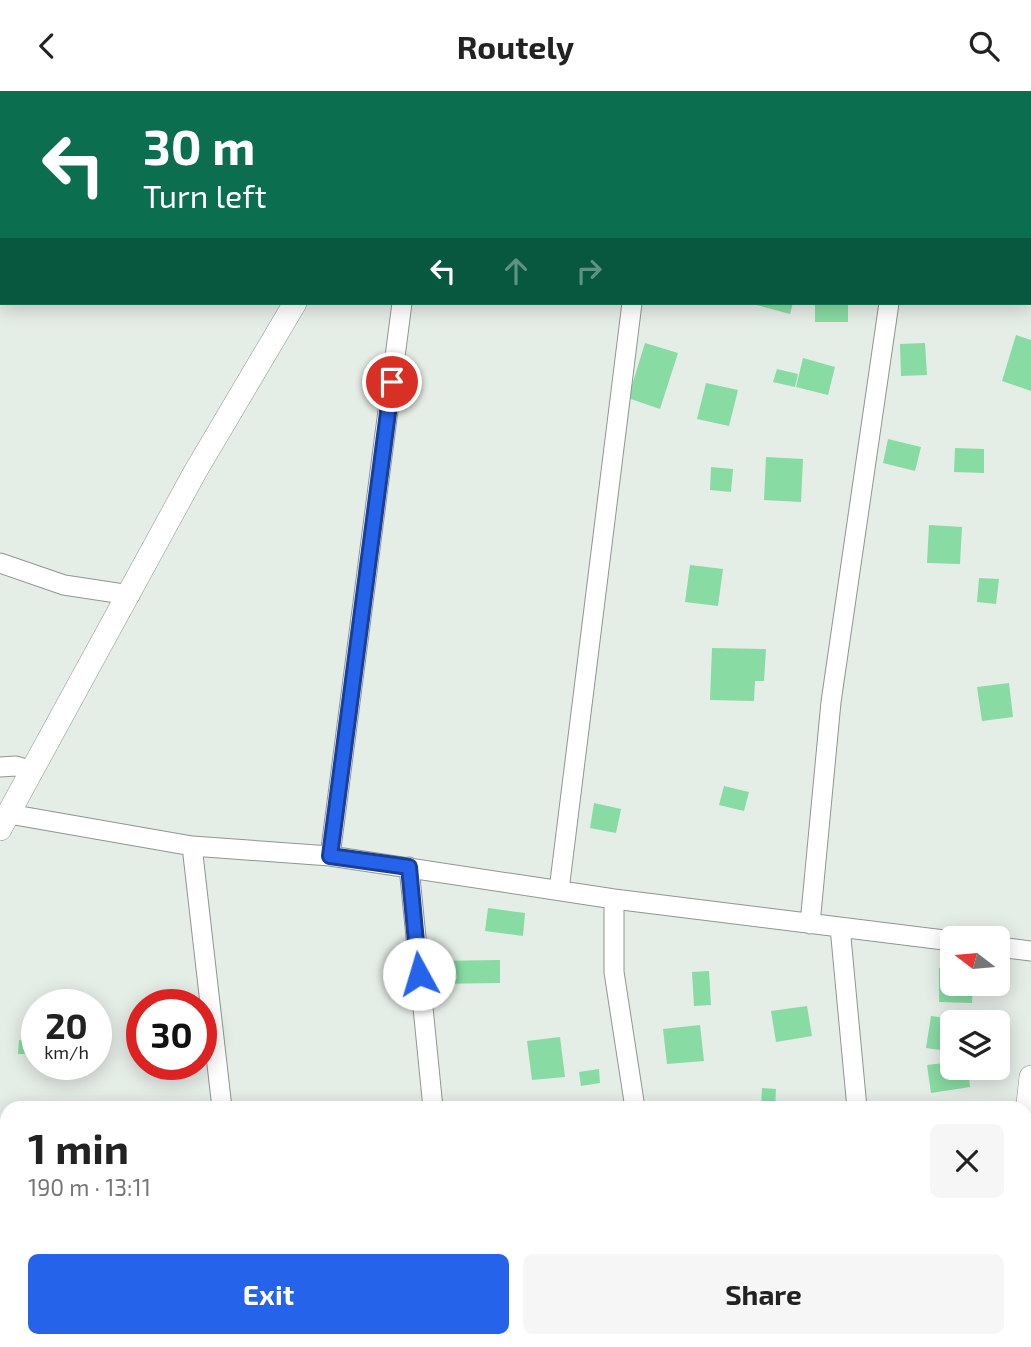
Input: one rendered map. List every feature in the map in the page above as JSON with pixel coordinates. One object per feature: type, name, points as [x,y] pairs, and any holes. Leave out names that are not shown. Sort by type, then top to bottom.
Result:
[{"type":"street","points":[[294,305],[195,472],[5,822],[192,846],[330,856],[614,899],[940,940]]},
{"type":"street","points":[[330,856],[402,305]]},
{"type":"street","points":[[559,890],[632,305]]},
{"type":"street","points":[[810,924],[831,702],[889,305]]},
{"type":"street","points":[[0,563],[64,585],[130,595]]},
{"type":"street","points":[[0,767],[16,766],[33,771]]},
{"type":"street","points":[[192,846],[221,1101]]},
{"type":"street","points":[[409,867],[432,1101]]},
{"type":"street","points":[[614,899],[614,972],[634,1101]]},
{"type":"street","points":[[840,927],[857,1101]]},
{"type":"street","points":[[1010,948],[1031,951]]},
{"type":"street","points":[[1028,1101],[1031,1077]]},
{"type":"building","points":[[756,305],[792,305],[790,314]]},
{"type":"building","points":[[815,305],[848,305],[848,322],[815,322]]},
{"type":"building","points":[[1016,335],[1031,340],[1031,391],[1002,381]]},
{"type":"building","points":[[645,343],[678,353],[660,409],[628,398]]},
{"type":"building","points":[[925,343],[927,375],[901,376],[900,344]]},
{"type":"building","points":[[803,358],[835,367],[828,395],[796,387]]},
{"type":"building","points":[[777,369],[798,374],[795,387],[773,382]]},
{"type":"building","points":[[706,383],[738,390],[729,426],[697,419]]},
{"type":"building","points":[[888,439],[921,447],[915,471],[883,463]]},
{"type":"building","points":[[955,448],[984,449],[984,473],[954,472]]},
{"type":"building","points":[[766,457],[803,459],[801,502],[764,500]]},
{"type":"building","points":[[711,467],[733,469],[731,492],[710,490]]},
{"type":"building","points":[[929,525],[962,527],[960,564],[927,563]]},
{"type":"building","points":[[690,565],[723,569],[718,606],[685,602]]},
{"type":"building","points":[[979,578],[999,579],[996,604],[977,602]]},
{"type":"building","points":[[712,648],[766,649],[764,681],[755,681],[754,701],[710,700]]},
{"type":"building","points":[[1009,683],[1013,717],[982,721],[977,687]]},
{"type":"building","points":[[724,786],[749,792],[744,811],[719,805]]},
{"type":"building","points":[[594,803],[621,809],[616,833],[590,828]]},
{"type":"building","points":[[488,908],[525,913],[523,936],[485,931]]},
{"type":"building","points":[[500,960],[500,983],[432,984],[432,961]]},
{"type":"building","points":[[940,968],[940,996],[972,996],[972,1003],[939,1002]]},
{"type":"building","points":[[709,971],[711,1005],[694,1006],[692,972]]},
{"type":"building","points":[[807,1006],[812,1036],[776,1042],[771,1011]]},
{"type":"building","points":[[931,1016],[940,1017],[940,1050],[926,1048]]},
{"type":"building","points":[[700,1025],[704,1061],[667,1064],[663,1029]]},
{"type":"building","points":[[560,1037],[565,1077],[532,1080],[527,1041]]},
{"type":"building","points":[[19,1040],[21,1040],[21,1054],[18,1054]]},
{"type":"building","points":[[940,1063],[940,1080],[969,1080],[970,1087],[931,1093],[927,1065]]},
{"type":"building","points":[[599,1069],[600,1083],[581,1086],[579,1072]]},
{"type":"building","points":[[762,1088],[776,1089],[775,1101],[761,1101]]},
{"type":"route","points":[[392,382],[330,856],[409,867],[419,974]]}]
